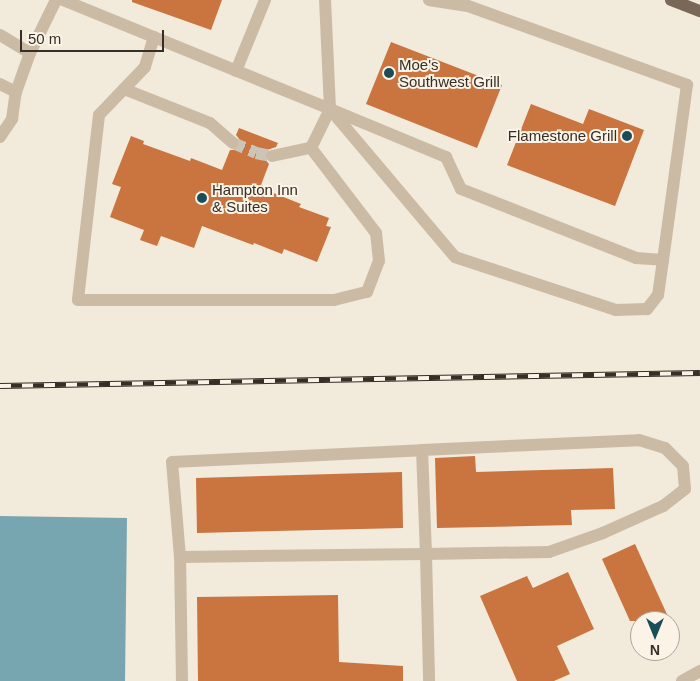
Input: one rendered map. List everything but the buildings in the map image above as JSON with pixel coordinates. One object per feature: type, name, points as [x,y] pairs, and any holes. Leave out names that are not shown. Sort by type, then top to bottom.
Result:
[{"type":"main road","points":[[671,0],[700,11]]},
{"type":"street","points":[[0,137],[12,118],[16,92],[30,53],[56,0]]},
{"type":"street","points":[[62,0],[446,157],[460,189],[636,258],[663,260]]},
{"type":"street","points":[[236,71],[265,0]]},
{"type":"street","points":[[311,148],[330,109],[325,0]]},
{"type":"street","points":[[330,109],[455,257],[616,310],[647,309],[658,295],[687,84],[468,6],[429,0]]},
{"type":"street","points":[[0,35],[30,53]]},
{"type":"street","points":[[154,37],[144,67],[99,115],[78,300],[334,300],[367,292],[379,260],[376,233],[311,148]]},
{"type":"street","points":[[0,84],[16,92]]},
{"type":"street","points":[[124,89],[210,123],[233,143]]},
{"type":"street","points":[[272,156],[311,148]]},
{"type":"street","points":[[180,557],[549,552],[603,533],[663,506],[685,489],[683,466],[665,448],[639,440],[172,462],[180,557],[182,681]]},
{"type":"street","points":[[422,450],[429,681]]},
{"type":"street","points":[[682,681],[700,671]]},
{"type":"water","points":[[0,516],[127,518],[125,681],[0,681]]},
{"type":"tunnel","points":[[233,143],[256,153],[272,156]]},
{"type":"railway","points":[[0,386],[700,373]]},
{"type":"place","name":"Moe's Southwest Grill","points":[[389,73]]},
{"type":"place","name":"Flamestone Grill","points":[[627,136]]},
{"type":"place","name":"Hampton Inn & Suites","points":[[202,198]]}]
